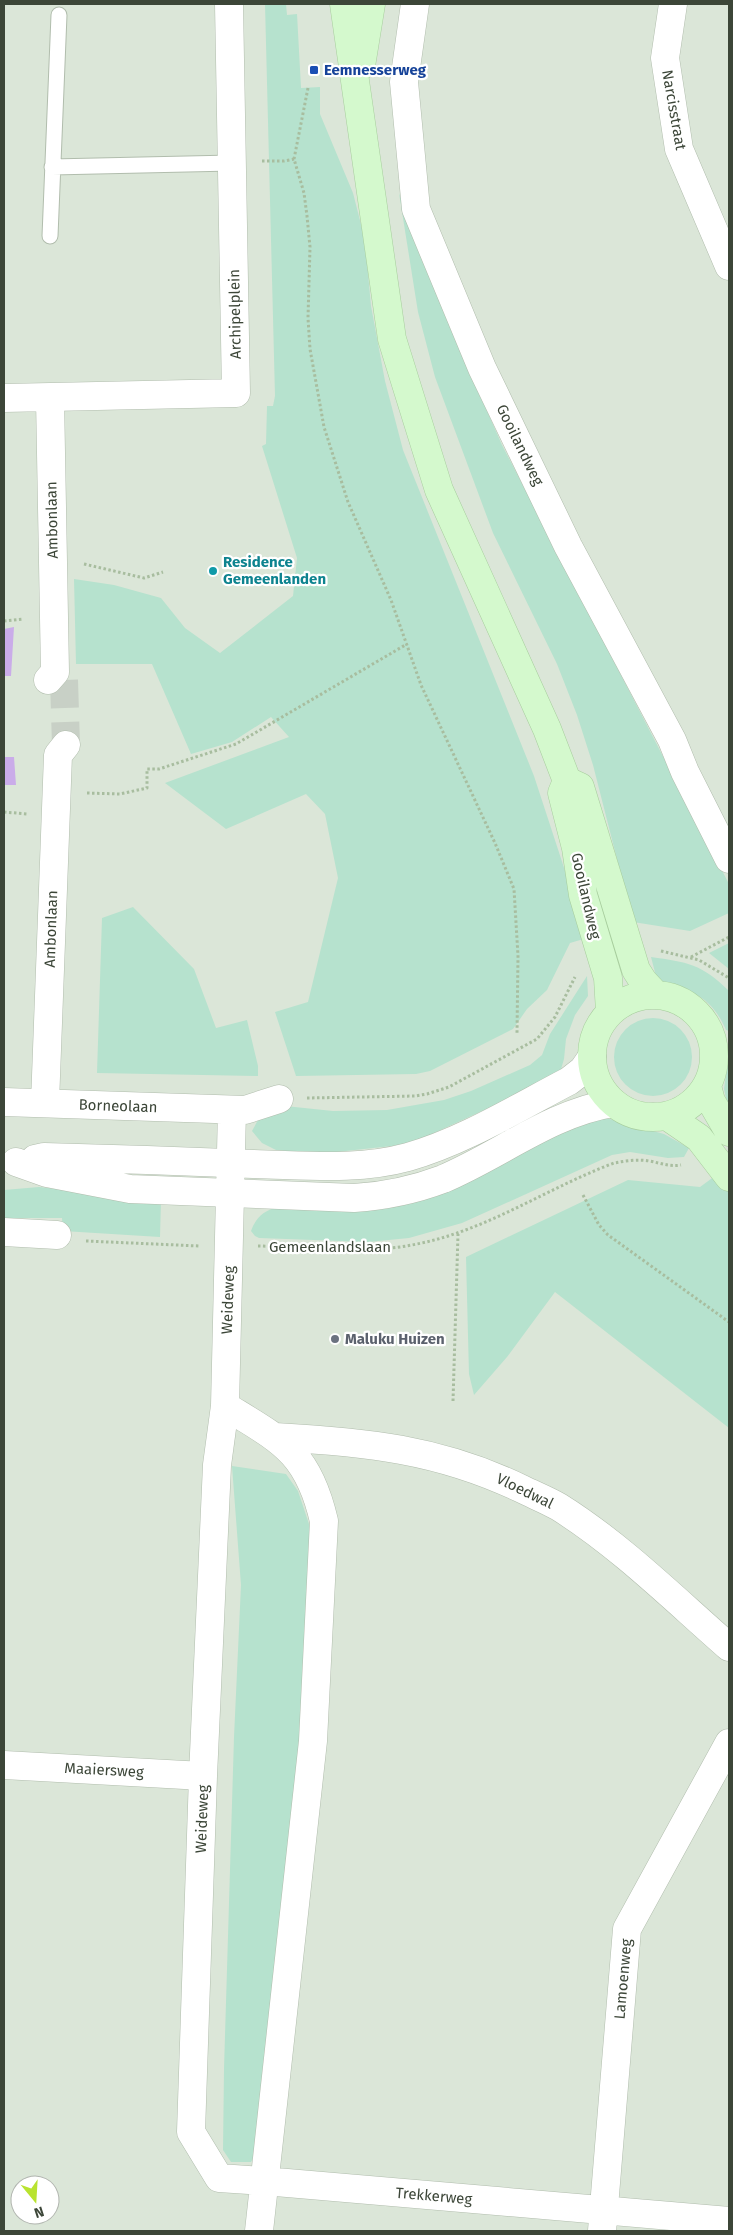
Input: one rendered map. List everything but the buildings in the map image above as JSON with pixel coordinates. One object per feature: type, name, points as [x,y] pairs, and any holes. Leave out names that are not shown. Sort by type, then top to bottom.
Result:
[{"type":"main road","name":"Gooilandweg","points":[[344,4],[392,339],[439,490],[548,729],[567,780],[562,794],[576,848],[584,895],[608,978],[610,1012]]},
{"type":"main road","name":"Gooilandweg","points":[[357,98],[371,4]]},
{"type":"main road","name":"Gooilandweg","points":[[567,780],[580,787],[636,970],[643,981],[656,994]]},
{"type":"main road","points":[[656,994],[681,1001],[692,1008],[721,1040],[707,1086],[691,1105],[667,1116],[644,1117],[633,1114],[613,1103],[597,1082],[592,1057],[594,1037],[603,1019],[610,1012],[632,998],[656,994]]},
{"type":"main road","points":[[707,1086],[711,1101],[729,1132]]},
{"type":"main road","points":[[667,1116],[699,1138],[729,1176]]},
{"type":"street","name":"Archipelplein","points":[[4,398],[236,393],[229,4]]},
{"type":"street","name":"Gooilandweg","points":[[415,4],[404,82],[416,209],[482,368],[568,546],[672,740],[685,772],[729,859]]},
{"type":"street","name":"Narcisstraat","points":[[672,4],[665,58],[679,149],[729,266]]},
{"type":"street","name":"Ambonlaan","points":[[50,398],[56,677]]},
{"type":"street","name":"Ambonlaan","points":[[45,1103],[58,748]]},
{"type":"street","points":[[10,1162],[44,1158],[348,1166],[406,1158],[455,1139],[569,1081],[583,1070],[592,1057]]},
{"type":"street","name":"Borneolaan","points":[[4,1102],[245,1110],[279,1098]]},
{"type":"street","points":[[10,1162],[47,1173],[130,1189],[354,1198],[399,1193],[444,1178],[584,1109],[613,1103]]},
{"type":"street","points":[[232,1110],[232,1163]]},
{"type":"street","name":"Weideweg","points":[[232,1163],[225,1406],[218,1464],[203,1776],[191,2132],[219,2178],[264,2180]]},
{"type":"street","points":[[4,1232],[57,1235]]},
{"type":"street","points":[[225,1406],[275,1437],[289,1448],[308,1474],[316,1489],[324,1521],[313,1740],[259,2231]]},
{"type":"street","name":"Vloedwal","points":[[275,1437],[348,1441],[410,1451],[448,1459],[494,1476],[558,1506],[596,1533],[729,1646]]},
{"type":"street","name":"Lamoenweg","points":[[603,2221],[627,1929],[729,1743]]},
{"type":"street","name":"Maaiersweg","points":[[4,1765],[203,1776]]},
{"type":"street","name":"Trekkerweg","points":[[264,2180],[603,2221],[729,2222]]},
{"type":"lane","points":[[50,236],[59,15]]},
{"type":"lane","points":[[52,167],[232,163]]},
{"type":"path","points":[[308,88],[294,159],[304,193],[310,247],[308,318],[311,360],[324,427],[340,479],[391,600],[422,685],[457,758],[514,888],[518,956],[517,1033]]},
{"type":"path","points":[[81,563],[144,578],[163,572]]},
{"type":"path","points":[[85,793],[120,794],[147,788],[147,769],[159,769],[236,744],[408,644]]},
{"type":"path","points":[[4,812],[22,814]]},
{"type":"path","points":[[691,958],[729,937]]},
{"type":"path","points":[[655,950],[691,958],[716,968],[729,978]]},
{"type":"path","points":[[279,1098],[403,1096],[427,1094],[444,1089],[524,1048],[537,1039],[555,1017],[579,973]]},
{"type":"path","name":"Gemeenlandslaan","points":[[57,1235],[63,1240],[230,1247],[383,1249],[416,1245],[458,1234],[614,1163],[636,1160],[671,1166],[684,1164]]},
{"type":"path","points":[[582,1195],[598,1225],[608,1235],[729,1322]]},
{"type":"path","points":[[453,1401],[458,1234]]},
{"type":"shaded area","points":[[4,4],[729,4],[729,2231],[4,2231]]},
{"type":"shaded area","points":[[14,627],[11,676],[4,676],[4,629]]},
{"type":"shaded area","points":[[4,757],[14,757],[16,785],[4,785]]},
{"type":"green space","points":[[265,4],[286,4],[287,15],[297,14],[301,88],[320,87],[320,114],[353,193],[365,240],[371,306],[385,381],[403,450],[534,776],[587,938],[570,943],[547,990],[527,1009],[513,1029],[430,1071],[416,1074],[296,1076],[275,1012],[308,1002],[338,878],[325,814],[306,794],[226,829],[165,783],[289,737],[271,717],[232,742],[191,754],[152,664],[76,664],[74,579],[114,585],[161,598],[185,628],[220,653],[293,596],[297,558],[262,446],[266,444],[267,406],[273,406],[275,396]]},
{"type":"green space","points":[[399,193],[444,313],[502,445],[729,884],[729,913],[690,931],[633,922],[593,765],[577,715],[557,664],[493,533],[435,377],[418,312]]},
{"type":"green space","points":[[133,907],[194,969],[216,1028],[247,1020],[258,1066],[258,1076],[97,1073],[102,918]]},
{"type":"green space","points":[[729,943],[729,969],[709,953]]},
{"type":"green space","points":[[651,957],[693,966],[710,975],[729,991],[729,1031],[726,1030],[713,1009],[699,996],[657,980]]},
{"type":"green space","points":[[587,976],[588,996],[575,1015],[566,1039],[564,1059],[559,1076],[410,1144],[318,1154],[276,1150],[262,1143],[252,1131],[258,1120],[274,1115],[285,1106],[333,1111],[387,1110],[444,1100],[471,1091],[530,1065],[542,1055],[550,1034]]},
{"type":"green space","points":[[653,1018],[668,1021],[685,1035],[689,1042],[692,1057],[689,1072],[675,1089],[668,1093],[653,1096],[638,1093],[621,1079],[617,1072],[614,1057],[617,1042],[631,1025],[638,1021]]},
{"type":"green space","points":[[729,1052],[729,1112],[724,1089]]},
{"type":"green space","points":[[606,1118],[664,1134],[689,1148],[684,1157],[668,1158],[630,1152],[612,1155],[462,1223],[409,1238],[368,1242],[259,1238],[251,1231],[261,1215],[277,1207],[361,1208],[578,1121]]},
{"type":"green space","points":[[715,1176],[729,1193],[729,1428],[555,1292],[507,1357],[474,1395],[469,1374],[466,1257],[628,1180],[700,1187]]},
{"type":"green space","points":[[39,1187],[161,1200],[160,1237],[63,1231],[62,1218],[4,1218],[4,1190]]},
{"type":"green space","points":[[232,1466],[286,1474],[298,1491],[311,1530],[302,1762],[256,2154],[251,2162],[231,2162],[223,2150],[234,1737],[241,1585]]},
{"type":"tunnel","points":[[64,680],[66,745]]},
{"type":"place","name":"Eemnesserweg","points":[[314,70]]},
{"type":"place","name":"Residence Gemeenlanden","points":[[213,571]]},
{"type":"place","name":"Maluku Huizen","points":[[335,1339]]}]
